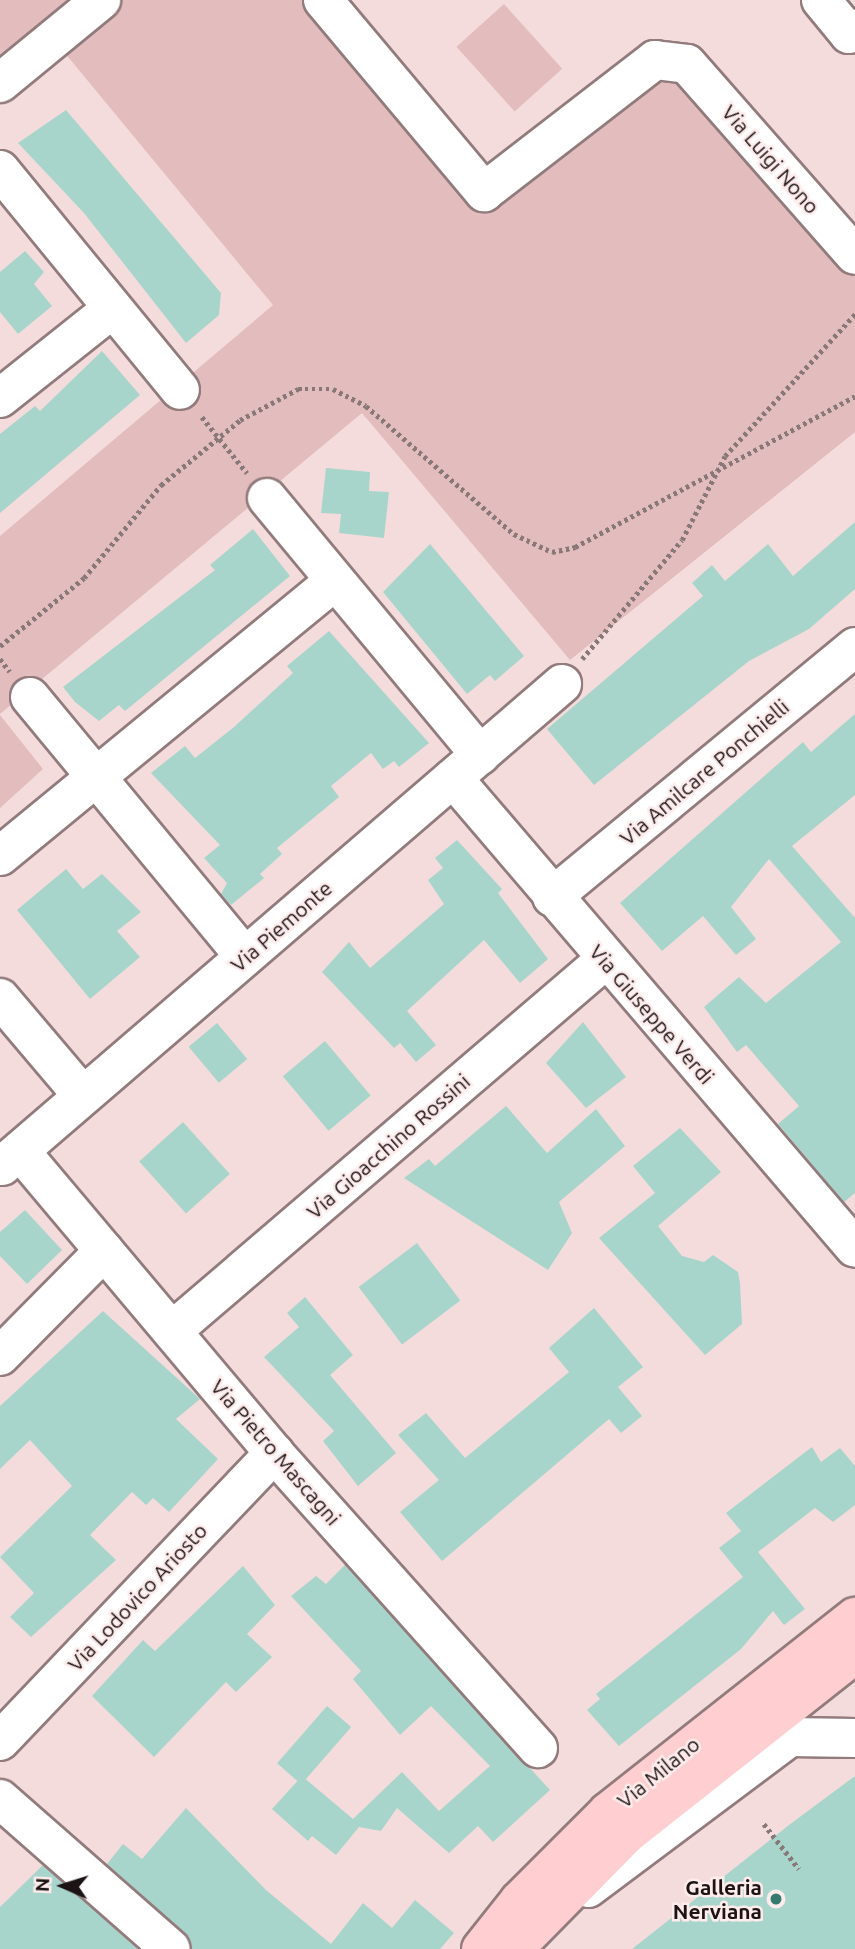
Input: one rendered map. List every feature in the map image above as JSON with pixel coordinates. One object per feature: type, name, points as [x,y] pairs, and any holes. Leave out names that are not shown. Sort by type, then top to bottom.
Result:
[{"type":"main road","name":"Via Milano","points":[[481,1949],[519,1901],[608,1812],[855,1617]]},
{"type":"main road","name":"Via Milano","points":[[514,1949],[627,1834],[855,1654]]},
{"type":"street","points":[[0,83],[101,0]]},
{"type":"street","name":"Via Luigi Nono","points":[[323,0],[484,192],[655,60],[687,64],[855,254]]},
{"type":"street","points":[[821,0],[849,34],[855,29]]},
{"type":"street","points":[[0,170],[180,390]]},
{"type":"street","points":[[0,398],[113,307]]},
{"type":"street","name":"Via Giuseppe Verdi","points":[[267,498],[334,582],[466,766],[552,897],[605,960],[850,1232]]},
{"type":"street","points":[[0,856],[334,582]]},
{"type":"street","name":"Via Amilcare Ponchielli","points":[[552,897],[855,647]]},
{"type":"street","name":"Via Piemonte","points":[[10,1159],[562,684]]},
{"type":"street","points":[[30,697],[245,957]]},
{"type":"street","name":"Via Gioacchino Rossini","points":[[172,1331],[605,960]]},
{"type":"street","points":[[0,998],[83,1096]]},
{"type":"street","name":"Via Pietro Mascagni","points":[[10,1159],[104,1251],[274,1452],[538,1748]]},
{"type":"street","points":[[0,1356],[104,1251]]},
{"type":"street","name":"Via Lodovico Ariosto","points":[[0,1741],[274,1452]]},
{"type":"street","points":[[540,1921],[782,1742],[799,1734],[855,1738]]},
{"type":"street","points":[[0,1800],[171,1949]]},
{"type":"path","points":[[562,684],[682,540],[713,474],[855,314]]},
{"type":"path","points":[[0,646],[84,578],[161,485],[268,401],[298,389],[333,389],[366,406],[514,534],[552,552],[575,547],[855,396]]},
{"type":"path","points":[[180,390],[267,498]]},
{"type":"path","points":[[764,1824],[799,1869]]},
{"type":"shaded area","points":[[0,0],[75,0],[0,62]]},
{"type":"shaded area","points":[[123,0],[314,0],[487,207],[655,77],[680,76],[855,268],[855,432],[570,660],[362,413],[0,714],[0,536],[273,305],[64,52]]},
{"type":"shaded area","points":[[504,4],[562,69],[515,111],[456,47]]},
{"type":"shaded area","points":[[0,715],[43,769],[0,808]]},
{"type":"building","points":[[66,110],[221,293],[219,315],[186,343],[84,213],[18,143]]},
{"type":"building","points":[[25,251],[44,272],[34,284],[52,306],[18,334],[0,312],[0,272]]},
{"type":"building","points":[[102,351],[140,395],[0,513],[0,434],[35,406],[40,411]]},
{"type":"building","points":[[326,468],[370,472],[369,491],[389,492],[384,538],[339,533],[341,514],[321,513]]},
{"type":"building","points":[[855,522],[855,589],[809,629],[749,661],[594,785],[547,729],[703,596],[692,583],[712,565],[725,581],[768,544],[793,576]]},
{"type":"building","points":[[253,529],[290,576],[125,711],[119,705],[99,721],[75,702],[63,687],[215,570],[210,565]]},
{"type":"building","points":[[430,544],[524,656],[495,681],[490,675],[467,694],[383,592]]},
{"type":"building","points":[[329,631],[429,743],[399,767],[394,761],[383,769],[371,753],[331,786],[339,797],[277,848],[282,854],[260,874],[264,878],[231,905],[221,894],[227,883],[204,858],[220,845],[151,773],[185,746],[195,758],[234,727],[293,673],[287,666]]},
{"type":"building","points":[[855,714],[855,795],[792,846],[855,918],[855,1193],[844,1202],[778,1124],[799,1106],[746,1045],[737,1052],[704,1007],[739,977],[766,1003],[841,942],[769,859],[731,907],[756,939],[736,955],[703,916],[662,951],[620,903],[803,742],[811,752]]},
{"type":"building","points":[[457,840],[502,889],[498,893],[548,959],[520,983],[484,940],[407,1011],[436,1045],[416,1062],[400,1043],[394,1048],[322,972],[349,942],[370,968],[444,904],[428,880],[443,868],[435,858]]},
{"type":"building","points":[[66,869],[83,889],[102,874],[141,912],[117,931],[140,957],[90,999],[17,910]]},
{"type":"building","points":[[583,1022],[626,1077],[586,1108],[546,1063]]},
{"type":"building","points":[[217,1023],[247,1059],[219,1083],[189,1047]]},
{"type":"building","points":[[325,1041],[371,1095],[329,1131],[283,1076]]},
{"type":"building","points":[[506,1106],[547,1153],[596,1109],[625,1146],[559,1202],[572,1233],[548,1270],[404,1178],[429,1159],[435,1166]]},
{"type":"building","points":[[183,1122],[230,1174],[186,1213],[139,1161]]},
{"type":"building","points":[[680,1128],[721,1172],[658,1226],[682,1256],[704,1262],[713,1255],[738,1272],[740,1283],[742,1324],[705,1355],[599,1238],[655,1193],[633,1166]]},
{"type":"building","points":[[25,1210],[62,1250],[27,1284],[0,1256],[0,1232]]},
{"type":"building","points":[[417,1243],[460,1301],[402,1344],[359,1287]]},
{"type":"building","points":[[305,1297],[353,1355],[330,1375],[396,1453],[358,1486],[323,1441],[334,1431],[264,1357],[299,1327],[287,1313]]},
{"type":"building","points":[[594,1308],[643,1367],[618,1387],[642,1416],[621,1433],[609,1419],[442,1561],[400,1512],[439,1480],[398,1435],[426,1413],[465,1458],[569,1372],[549,1348]]},
{"type":"building","points":[[103,1311],[200,1399],[176,1419],[218,1459],[169,1512],[153,1498],[146,1505],[132,1492],[90,1535],[116,1560],[31,1637],[10,1617],[34,1593],[0,1557],[72,1486],[30,1440],[0,1469],[0,1406]]},
{"type":"building","points":[[812,1447],[821,1462],[840,1448],[855,1466],[855,1505],[833,1522],[815,1508],[758,1552],[805,1609],[784,1625],[773,1611],[741,1649],[619,1746],[587,1710],[600,1699],[596,1694],[743,1577],[719,1548],[741,1531],[726,1513]]},
{"type":"building","points":[[345,1565],[550,1790],[493,1842],[478,1826],[449,1853],[397,1808],[381,1831],[359,1827],[336,1855],[312,1836],[308,1841],[272,1809],[302,1776],[353,1819],[402,1772],[439,1811],[490,1766],[431,1706],[400,1735],[353,1679],[361,1671],[291,1596],[316,1576],[326,1584]]},
{"type":"building","points":[[243,1566],[275,1605],[247,1634],[272,1657],[236,1692],[226,1682],[154,1757],[92,1696],[143,1640],[155,1651]]},
{"type":"building","points":[[327,1706],[351,1727],[301,1784],[277,1763]]},
{"type":"building","name":"Galleria Nerviana","points":[[855,1776],[855,1949],[632,1949],[789,1825]]},
{"type":"building","points":[[186,1808],[266,1890],[331,1944],[363,1903],[392,1928],[415,1900],[454,1933],[440,1949],[192,1949],[185,1933],[107,1864],[123,1844],[142,1859]]},
{"type":"building","points":[[43,1865],[138,1949],[0,1949],[0,1907]]},
{"type":"place","name":"Galleria Nerviana","points":[[776,1899]]}]
